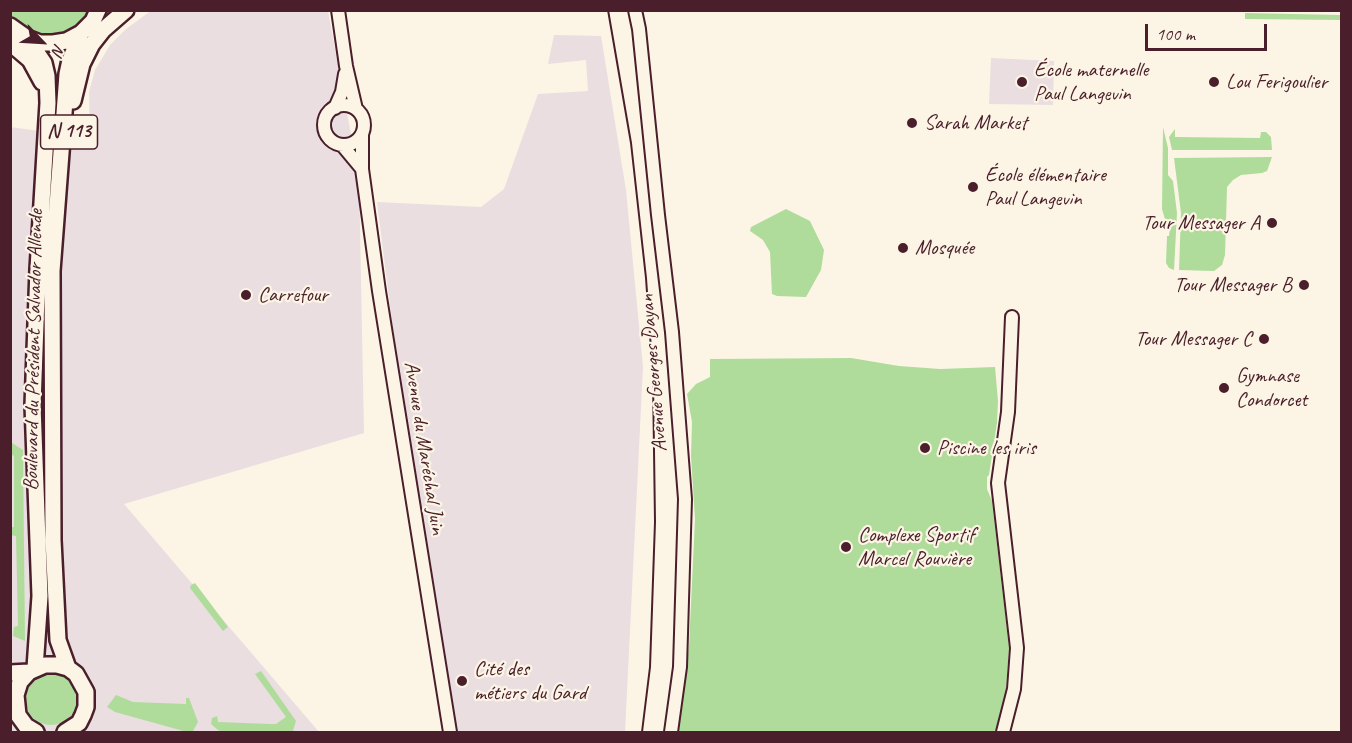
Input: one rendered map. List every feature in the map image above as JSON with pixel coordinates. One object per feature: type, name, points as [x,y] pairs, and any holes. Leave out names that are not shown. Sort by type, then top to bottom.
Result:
[{"type":"main road","name":"N 113","points":[[52,271],[63,195],[68,134],[82,64],[92,45],[104,30],[126,10]]},
{"type":"main road","points":[[10,26],[27,38],[40,43],[66,41],[81,33],[99,11]]},
{"type":"main road","name":"Boulevard du Président Salvador Allende","points":[[68,732],[83,715],[87,699],[82,682],[68,668],[58,640],[53,540],[52,271],[68,74],[70,60],[81,33]]},
{"type":"main road","name":"Boulevard du Président Salvador Allende","points":[[27,38],[44,63],[48,92],[33,405],[40,596],[32,670]]},
{"type":"main road","name":"N 113","points":[[10,43],[30,60],[48,92]]},
{"type":"main road","points":[[10,673],[32,670],[45,665],[68,668]]},
{"type":"main road","points":[[26,728],[16,708],[16,695],[21,681],[32,670]]},
{"type":"street","points":[[338,10],[346,66],[356,109]]},
{"type":"street","name":"Avenue Georges Dayan","points":[[635,10],[639,29],[672,332],[685,500],[680,667],[671,732]]},
{"type":"street","points":[[346,66],[342,92],[335,108],[328,114],[325,126],[328,137],[342,145],[362,169]]},
{"type":"street","points":[[335,108],[346,106],[356,109],[364,123],[362,135],[353,143],[342,145]]},
{"type":"street","name":"Avenue du Maréchal Juin","points":[[362,135],[362,169],[381,301],[450,732]]},
{"type":"street","points":[[1004,732],[1014,689],[1017,648],[998,483],[1008,412],[1012,317]]},
{"type":"shaded area","points":[[152,10],[328,11],[359,177],[364,433],[124,504],[319,732],[11,732],[10,127],[90,138],[89,92],[95,70],[110,45],[126,29]]},
{"type":"shaded area","points":[[554,35],[601,36],[626,190],[643,367],[625,732],[453,732],[442,642],[401,394],[377,202],[481,207],[504,189],[538,94],[588,91],[586,60],[548,64]]},
{"type":"shaded area","name":"École maternelle Paul Langevin","points":[[991,58],[1054,61],[1053,105],[989,104]]},
{"type":"green space","points":[[10,11],[91,11],[78,27],[64,34],[49,36],[34,34],[21,26]]},
{"type":"green space","points":[[1245,13],[1341,15],[1341,20],[1245,19]]},
{"type":"green space","points":[[1163,127],[1168,148],[1168,175],[1173,181],[1177,213],[1174,270],[1166,263],[1167,236],[1169,236],[1170,227],[1167,226],[1162,209]]},
{"type":"green space","points":[[1175,129],[1175,137],[1260,138],[1261,132],[1266,132],[1271,137],[1272,150],[1172,150],[1169,137]]},
{"type":"green space","points":[[1272,157],[1267,171],[1241,175],[1227,187],[1225,255],[1222,265],[1214,271],[1179,270],[1181,213],[1174,158]]},
{"type":"green space","points":[[786,209],[810,221],[824,250],[821,270],[806,297],[772,294],[770,252],[763,240],[750,231],[751,227]]},
{"type":"green space","name":"Complexe Sportif Marcel Rouvière","points":[[851,358],[899,366],[940,369],[995,367],[997,423],[987,489],[992,501],[1009,648],[1005,703],[995,732],[678,732],[689,646],[695,519],[691,456],[692,422],[687,394],[696,384],[710,377],[710,359]]},
{"type":"green space","points":[[10,437],[12,443],[23,450],[25,641],[13,636],[14,627],[18,626],[16,536],[10,535],[11,527],[14,527],[14,456],[11,454]]},
{"type":"green space","points":[[195,583],[228,627],[223,631],[190,588]]},
{"type":"green space","points":[[261,671],[296,721],[293,731],[223,732],[218,730],[211,724],[212,718],[217,716],[218,722],[271,724],[276,724],[286,717],[255,674]]},
{"type":"green space","points":[[46,673],[56,673],[66,677],[73,684],[77,699],[73,714],[66,721],[56,725],[46,725],[36,721],[29,714],[25,704],[25,694],[29,684],[36,677]]},
{"type":"green space","points":[[116,695],[133,702],[186,704],[186,698],[189,698],[198,722],[193,731],[187,732],[115,712],[107,707]]},
{"type":"railway","points":[[608,10],[631,143],[646,278],[653,378],[655,522],[650,667],[642,732]]},
{"type":"place","name":"École maternelle Paul Langevin","points":[[1022,82]]},
{"type":"place","name":"Lou Ferigoulier","points":[[1214,82]]},
{"type":"place","name":"Sarah Market","points":[[912,123]]},
{"type":"place","name":"École élémentaire Paul Langevin","points":[[973,187]]},
{"type":"place","name":"Tour Messager A","points":[[1272,223]]},
{"type":"place","name":"Mosquée","points":[[903,248]]},
{"type":"place","name":"Tour Messager B","points":[[1304,285]]},
{"type":"place","name":"Carrefour","points":[[246,295]]},
{"type":"place","name":"Tour Messager C","points":[[1264,339]]},
{"type":"place","name":"Gymnase Condorcet","points":[[1224,388]]},
{"type":"place","name":"Piscine les iris","points":[[925,448]]},
{"type":"place","name":"Complexe Sportif Marcel Rouvière","points":[[846,547]]},
{"type":"place","name":"Cité des métiers du Gard","points":[[462,681]]}]
